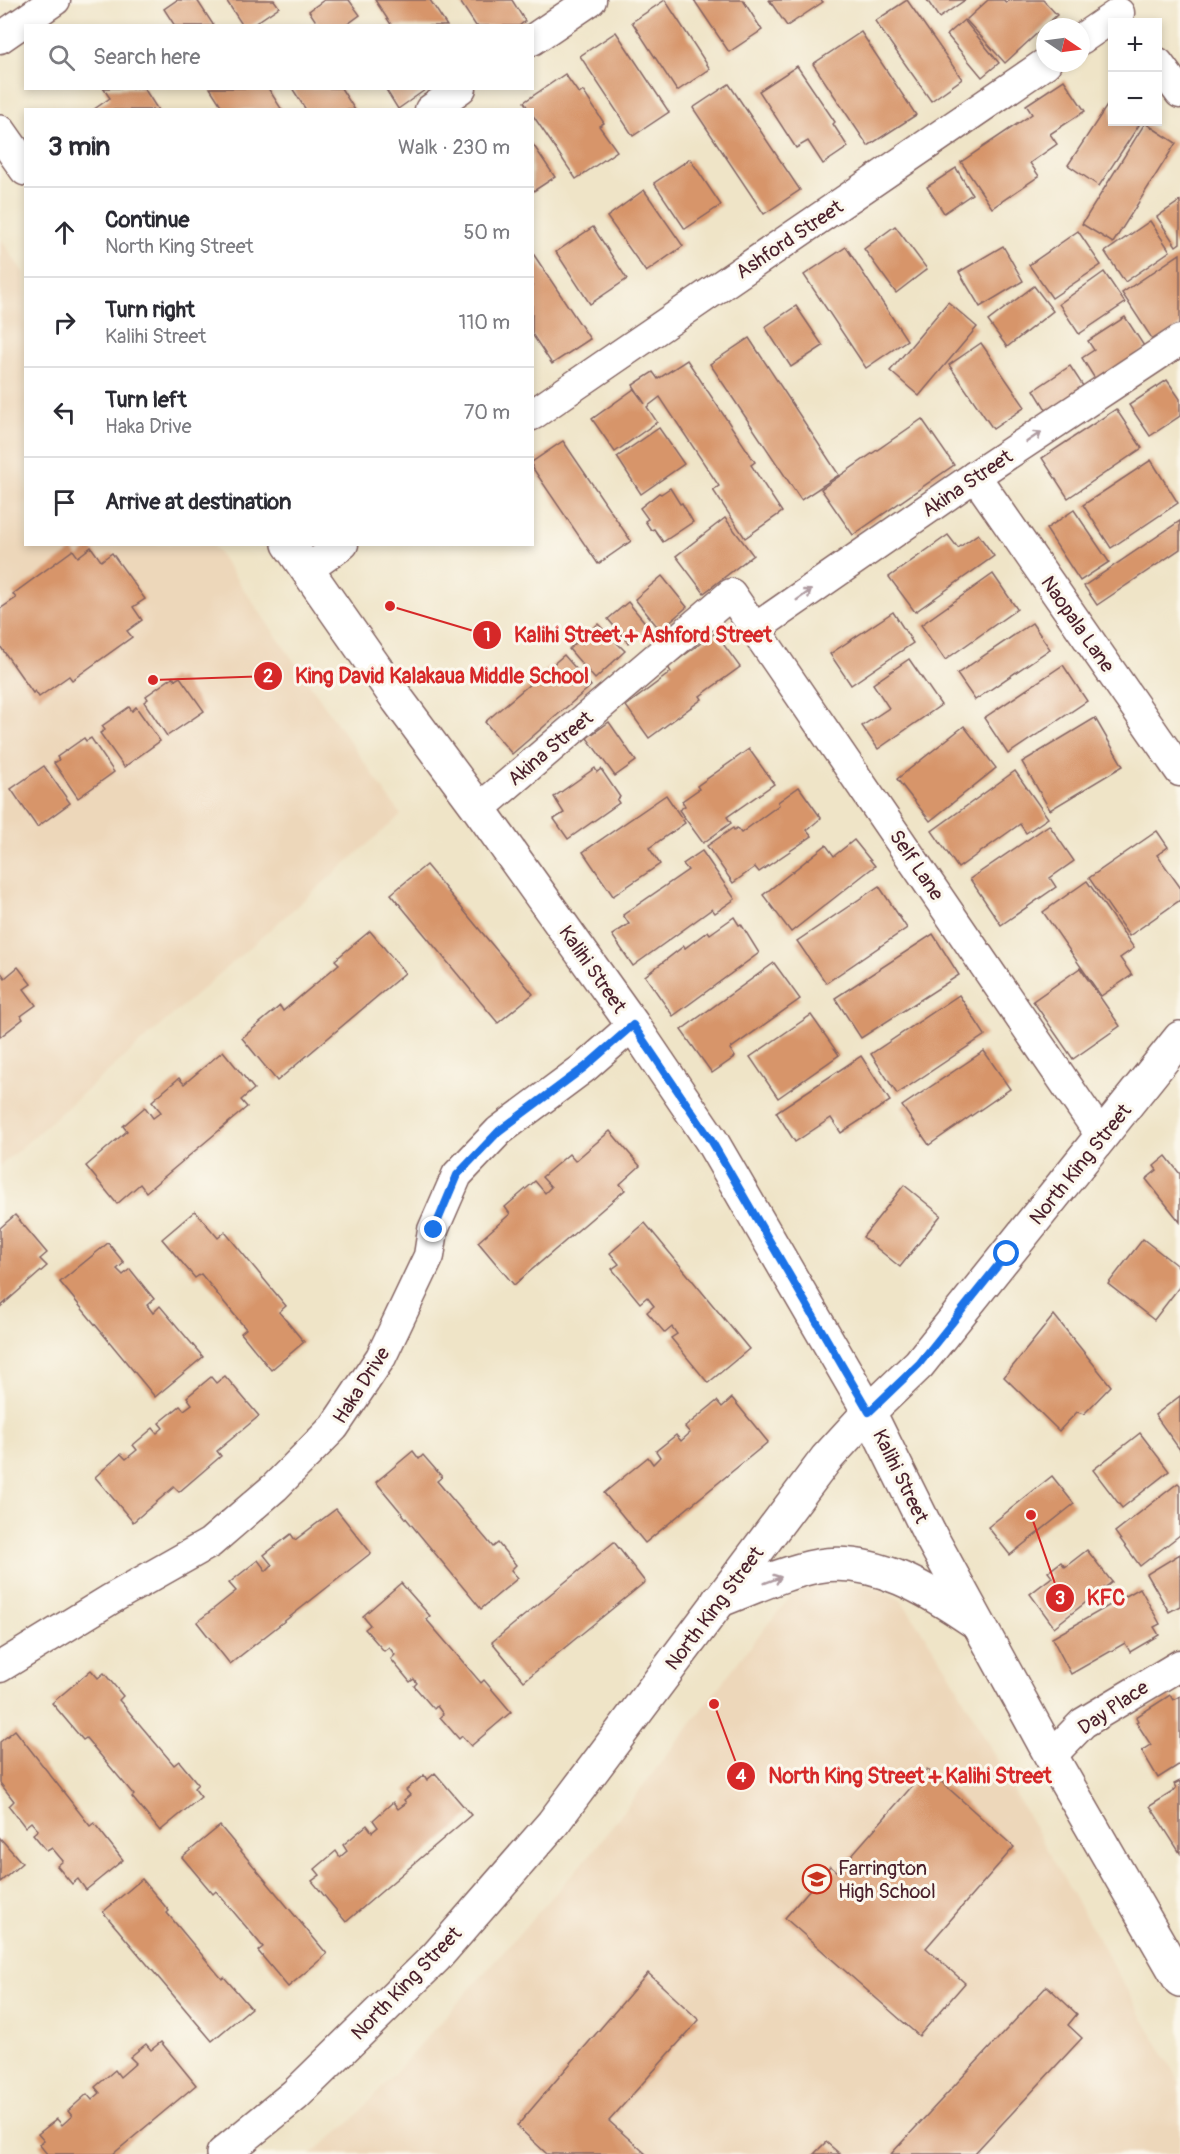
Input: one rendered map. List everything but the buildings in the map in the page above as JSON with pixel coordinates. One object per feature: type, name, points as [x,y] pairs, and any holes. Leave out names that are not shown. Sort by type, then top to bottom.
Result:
[{"type":"main road","points":[[0,132],[24,166]]},
{"type":"main road","name":"Kalihi Street","points":[[298,557],[398,700],[633,1025],[711,1140],[869,1412],[929,1533],[1051,1756],[1180,1980]]},
{"type":"main road","name":"North King Street","points":[[223,2154],[295,2095],[436,1957],[553,1823],[826,1459],[869,1412],[919,1364],[1180,1038]]},
{"type":"main road","points":[[718,1601],[818,1566],[847,1564],[876,1569],[904,1581],[943,1600],[980,1625]]},
{"type":"street","points":[[0,38],[55,0]]},
{"type":"street","points":[[534,39],[591,0]]},
{"type":"street","points":[[1090,32],[1118,12]]},
{"type":"street","points":[[1162,68],[1180,93]]},
{"type":"street","name":"Ashford Street","points":[[534,414],[1036,70]]},
{"type":"street","points":[[433,108],[458,90]]},
{"type":"street","name":"Akina Street","points":[[756,628],[975,476],[1180,340]]},
{"type":"street","name":"Naopala Lane","points":[[975,476],[1180,771]]},
{"type":"street","points":[[298,557],[336,546]]},
{"type":"street","name":"Akina Street","points":[[479,809],[731,594]]},
{"type":"street","name":"Self Lane","points":[[731,594],[1102,1137]]},
{"type":"street","name":"Haka Drive","points":[[0,1666],[210,1543],[275,1487],[334,1427],[381,1357],[429,1256],[434,1230],[457,1175],[499,1131],[585,1067],[633,1025]]},
{"type":"street","name":"Day Place","points":[[1051,1756],[1083,1723],[1180,1665]]},
{"type":"shaded area","points":[[0,238],[24,274],[24,546],[214,546],[401,815],[0,1166]]},
{"type":"shaded area","name":"Farrington High School","points":[[833,1582],[870,1584],[901,1600],[948,1670],[1016,1795],[1180,2083],[1180,2154],[311,2154],[352,2121],[593,1851],[791,1596],[811,1586]]},
{"type":"place","name":"Kalihi Street + Ashford Street","points":[[390,606]]},
{"type":"place","name":"King David Kalakaua Middle School","points":[[153,680]]},
{"type":"place","name":"KFC","points":[[1031,1515]]},
{"type":"place","name":"North King Street + Kalihi Street","points":[[714,1704]]},
{"type":"place","name":"Farrington High School","points":[[817,1879]]},
{"type":"route","points":[[434,1230],[457,1175],[499,1131],[585,1067],[633,1025],[711,1140],[869,1412],[919,1364],[1007,1254]]}]
